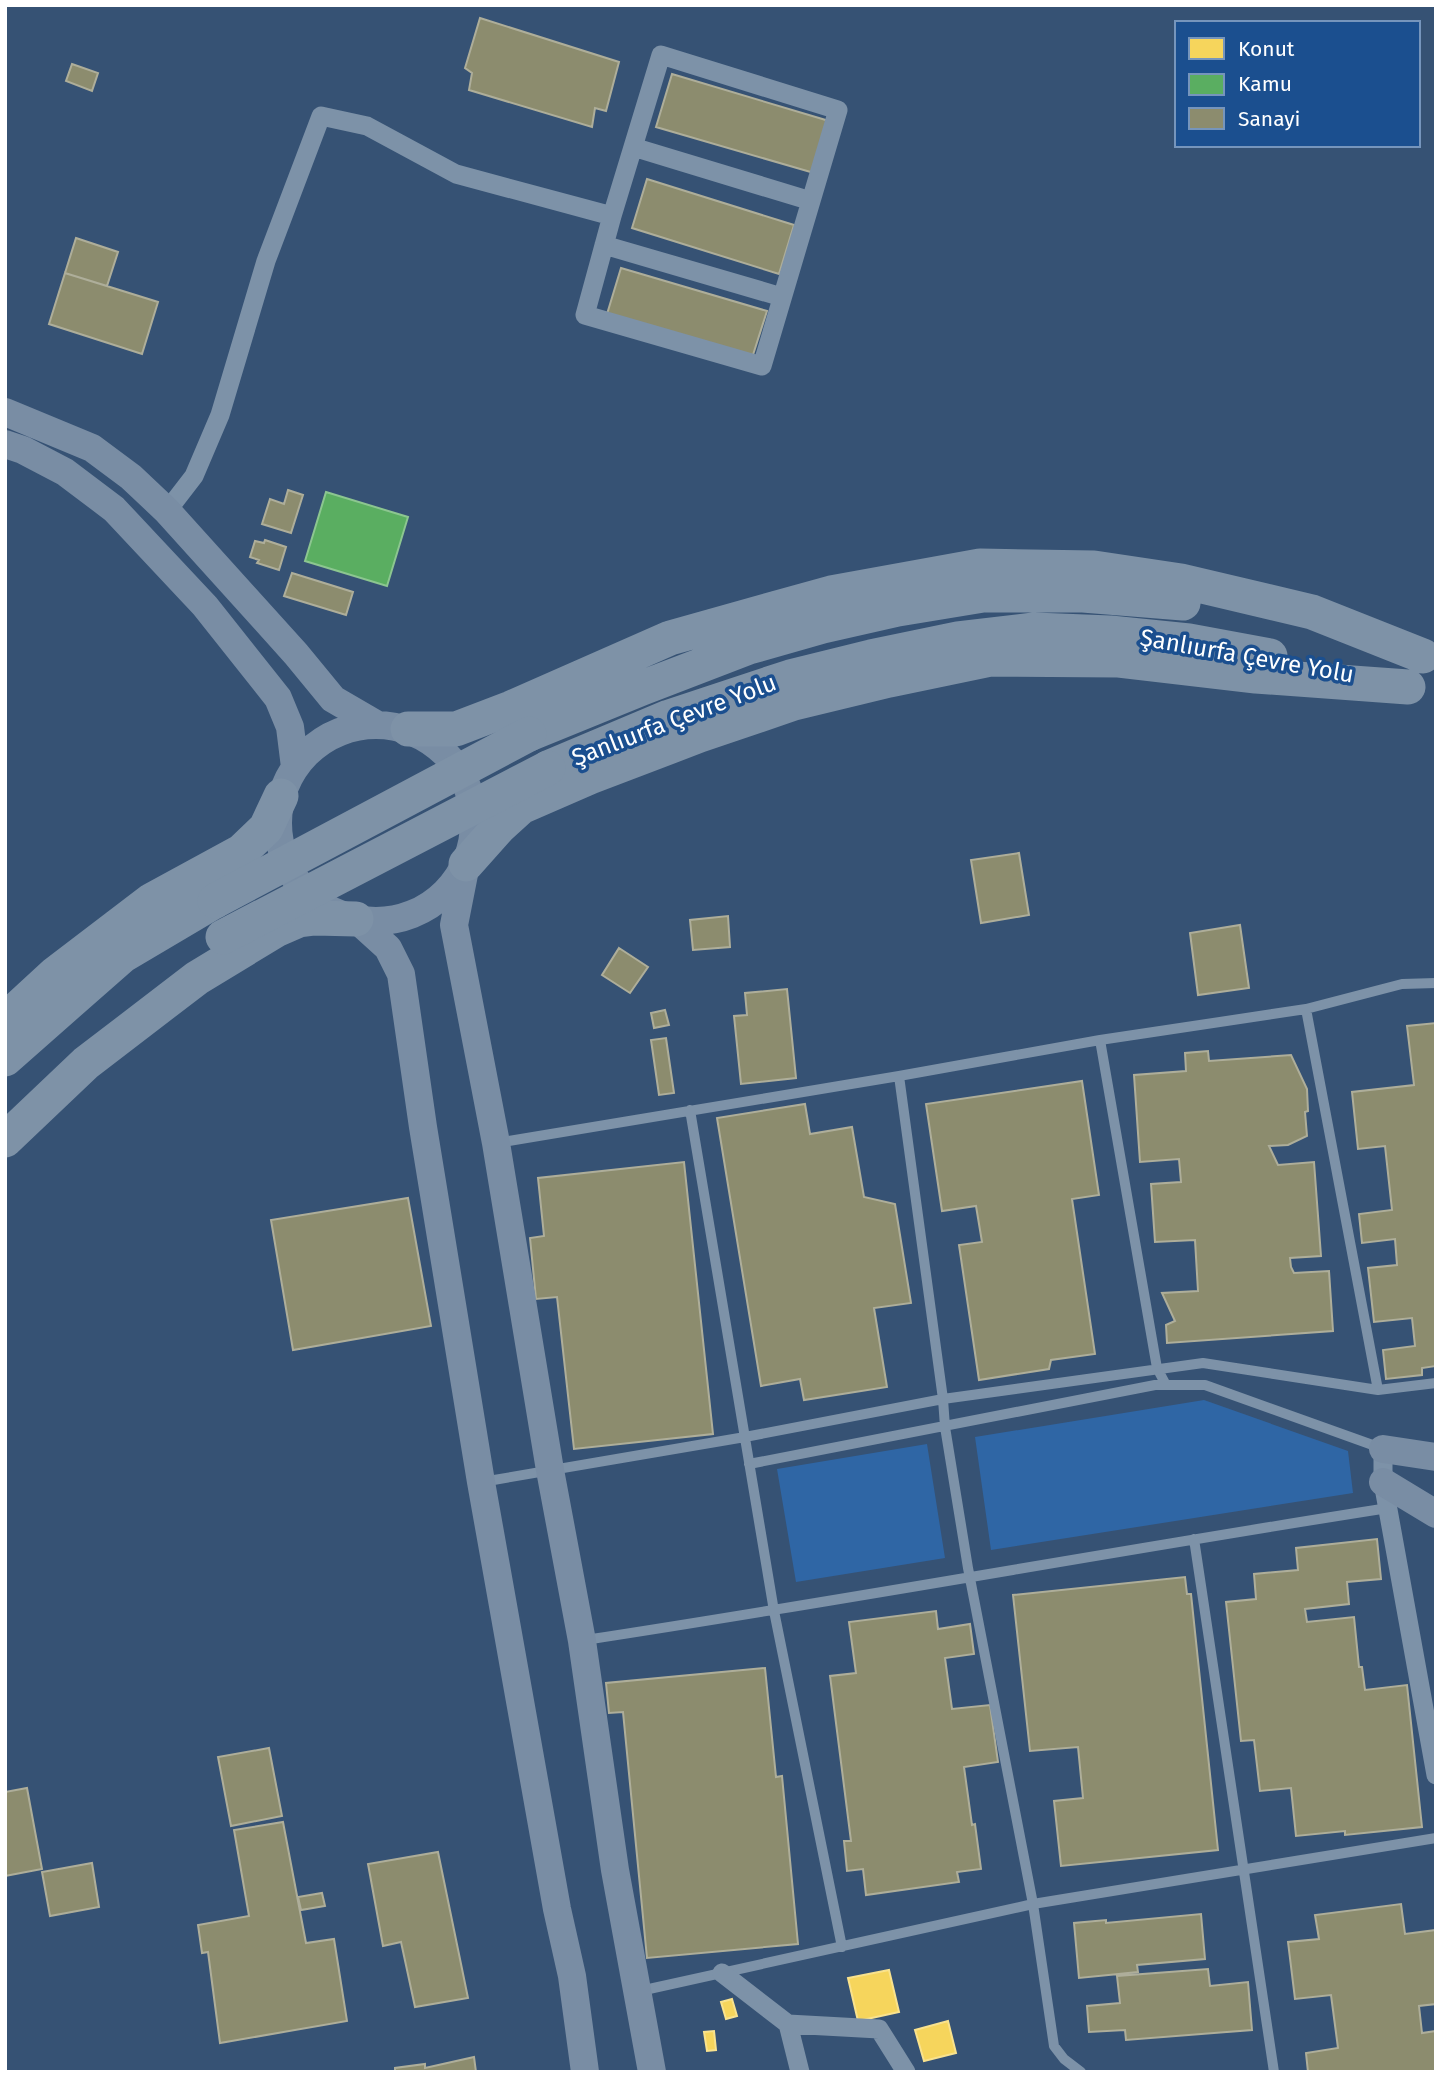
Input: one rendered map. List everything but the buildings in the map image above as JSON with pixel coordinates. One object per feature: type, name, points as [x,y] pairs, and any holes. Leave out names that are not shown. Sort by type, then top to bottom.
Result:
[{"type":"highway","points":[[392,727],[456,729],[670,639],[831,593],[980,566],[1094,568],[1181,581],[1312,612],[1426,674]]},
{"type":"highway","name":"Şanlıurfa Çevre Yolu","points":[[5,1059],[122,956],[215,901],[529,734],[749,647],[823,626],[898,609],[984,595],[1083,595],[1184,603],[1312,627],[1426,674]]},
{"type":"highway","name":"Şanlıurfa Çevre Yolu","points":[[5,1111],[60,1057],[120,1009],[223,937],[548,768],[669,717],[790,677],[958,639],[1034,630],[1110,633],[1189,641],[1304,663],[1426,674]]},
{"type":"highway","points":[[466,864],[521,807],[590,777],[794,703],[990,659],[1119,660],[1256,676],[1426,674]]},
{"type":"highway","points":[[5,1020],[55,974],[152,900],[242,851],[266,828],[288,781]]},
{"type":"highway","points":[[5,1140],[86,1063],[197,978],[276,930],[299,920],[356,919]]},
{"type":"street","points":[[661,55],[838,110],[762,366],[585,316],[633,147],[661,55]]},
{"type":"street","points":[[167,512],[194,476],[220,415],[266,261],[321,116],[368,126],[456,174],[612,216]]},
{"type":"street","points":[[633,147],[811,201]]},
{"type":"street","points":[[604,245],[782,297]]},
{"type":"street","points":[[5,412],[92,448],[131,477],[167,512],[296,654],[333,699],[436,744],[458,768],[472,798],[475,832],[454,925],[496,1143],[550,1471],[582,1641],[615,1870],[652,2072]]},
{"type":"street","points":[[5,444],[23,450],[65,472],[114,509],[205,606],[278,698],[290,727],[288,781],[278,827],[284,858],[300,886],[324,906],[356,919],[388,948],[401,974],[481,1482],[557,1909],[572,1976],[585,2072]]},
{"type":"street","points":[[288,781],[317,744],[345,729],[392,727]]},
{"type":"street","points":[[356,919],[389,920],[421,911],[448,891],[466,864]]},
{"type":"street","points":[[1436,1457],[1383,1449],[1385,1495],[1436,1775]]},
{"type":"street","points":[[1385,1495],[1436,1514]]},
{"type":"street","points":[[722,1973],[788,2024],[879,2029],[906,2072]]},
{"type":"street","points":[[788,2024],[788,2072]]},
{"type":"street","points":[[788,2024],[800,2072]]},
{"type":"lane","points":[[496,1143],[1100,1040],[1306,1009],[1402,984],[1436,983]]},
{"type":"lane","points":[[1306,1009],[1378,1390]]},
{"type":"lane","points":[[1100,1040],[1157,1368],[1166,1385]]},
{"type":"lane","points":[[899,1076],[945,1427],[1033,1904],[1054,2046],[1064,2059],[1081,2072]]},
{"type":"lane","points":[[690,1110],[774,1611],[842,1947]]},
{"type":"lane","points":[[481,1482],[744,1437],[943,1399],[1203,1363],[1378,1390],[1436,1383]]},
{"type":"lane","points":[[749,1464],[1155,1385],[1205,1385],[1383,1449]]},
{"type":"lane","points":[[582,1641],[1194,1539],[1385,1495]]},
{"type":"lane","points":[[1194,1539],[1274,2072]]},
{"type":"lane","points":[[1426,1722],[1436,1703]]},
{"type":"lane","points":[[636,1992],[1033,1904],[1436,1838]]},
{"type":"shaded area","points":[[1204,1400],[1348,1451],[1353,1493],[991,1550],[975,1437]]},
{"type":"shaded area","points":[[927,1444],[945,1558],[796,1582],[777,1469]]}]
